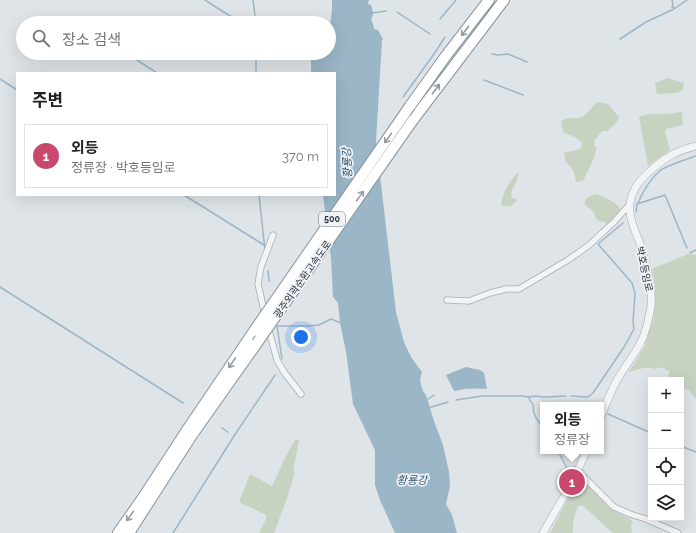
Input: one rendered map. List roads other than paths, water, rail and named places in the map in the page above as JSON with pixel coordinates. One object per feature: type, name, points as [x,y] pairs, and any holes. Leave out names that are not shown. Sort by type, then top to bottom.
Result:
[{"type":"highway","name":"광주외곽순환고속도로","points":[[145,502],[254,331],[410,106],[445,57],[489,0]]},
{"type":"highway","name":"광주외곽순환고속도로","points":[[145,502],[157,477],[257,343],[413,120],[504,0]]},
{"type":"highway","points":[[118,533],[145,502]]},
{"type":"highway","points":[[129,533],[145,502]]},
{"type":"street","name":"박호등임로","points":[[604,409],[616,382],[641,342],[651,306],[650,284],[641,246],[630,212],[630,204],[633,193],[638,183],[662,160],[696,146]]},
{"type":"street","points":[[448,300],[469,301],[506,289],[519,289],[568,260],[588,246],[614,222],[630,204]]},
{"type":"street","points":[[273,235],[260,267],[258,284],[277,360],[284,372],[301,394]]},
{"type":"street","points":[[543,533],[574,480],[585,454]]},
{"type":"street","points":[[577,472],[614,507],[678,533]]},
{"type":"water","name":"황룡강","points":[[332,0],[369,0],[368,4],[371,5],[373,11],[373,16],[371,19],[374,29],[378,30],[383,39],[376,141],[396,312],[404,342],[411,357],[422,372],[420,379],[421,385],[426,395],[443,445],[449,472],[450,486],[446,504],[452,515],[457,533],[395,533],[375,485],[375,450],[353,404],[338,303],[333,297],[331,258],[323,196],[336,196],[336,72],[311,72],[311,60],[336,60],[336,16],[331,16]]},
{"type":"water","points":[[466,367],[480,370],[484,373],[487,389],[470,388],[454,391],[446,375]]},
{"type":"waterway","points":[[205,0],[230,16]]},
{"type":"waterway","points":[[253,0],[255,16]]},
{"type":"waterway","points":[[440,19],[456,0]]},
{"type":"waterway","points":[[672,0],[672,7],[675,8]]},
{"type":"waterway","points":[[620,39],[646,22],[674,9],[687,0]]},
{"type":"waterway","points":[[372,13],[386,11]]},
{"type":"waterway","points":[[397,12],[430,34]]},
{"type":"waterway","points":[[403,97],[445,37]]},
{"type":"waterway","points":[[492,54],[508,54],[527,62]]},
{"type":"waterway","points":[[137,60],[155,72]]},
{"type":"waterway","points":[[256,60],[256,72]]},
{"type":"waterway","points":[[0,79],[16,89]]},
{"type":"waterway","points":[[484,80],[523,95]]},
{"type":"waterway","points":[[638,203],[648,185],[661,170],[696,156]]},
{"type":"waterway","points":[[636,212],[637,204],[665,195],[687,248]]},
{"type":"waterway","points":[[186,196],[264,245]]},
{"type":"waterway","points":[[259,196],[265,250]]},
{"type":"waterway","points":[[571,396],[588,397],[593,393],[624,347],[634,329],[635,293],[632,283],[598,244],[623,223]]},
{"type":"waterway","points":[[690,253],[696,250]]},
{"type":"waterway","points":[[268,271],[269,281]]},
{"type":"waterway","points":[[0,287],[183,403]]},
{"type":"waterway","points":[[282,359],[277,326],[319,325],[331,319],[341,323]]},
{"type":"waterway","points":[[173,533],[234,436],[275,375]]},
{"type":"waterway","points":[[427,400],[434,395]]},
{"type":"waterway","points":[[456,400],[482,396],[566,396]]},
{"type":"waterway","points":[[529,397],[533,405],[535,415],[540,424]]},
{"type":"waterway","points":[[428,408],[448,402]]},
{"type":"waterway","points":[[608,414],[648,432]]},
{"type":"waterway","points":[[222,428],[228,432]]},
{"type":"waterway","points":[[684,447],[696,452]]},
{"type":"waterway","points":[[560,454],[569,472]]},
{"type":"place","name":"외등","points":[[572,482]]}]
